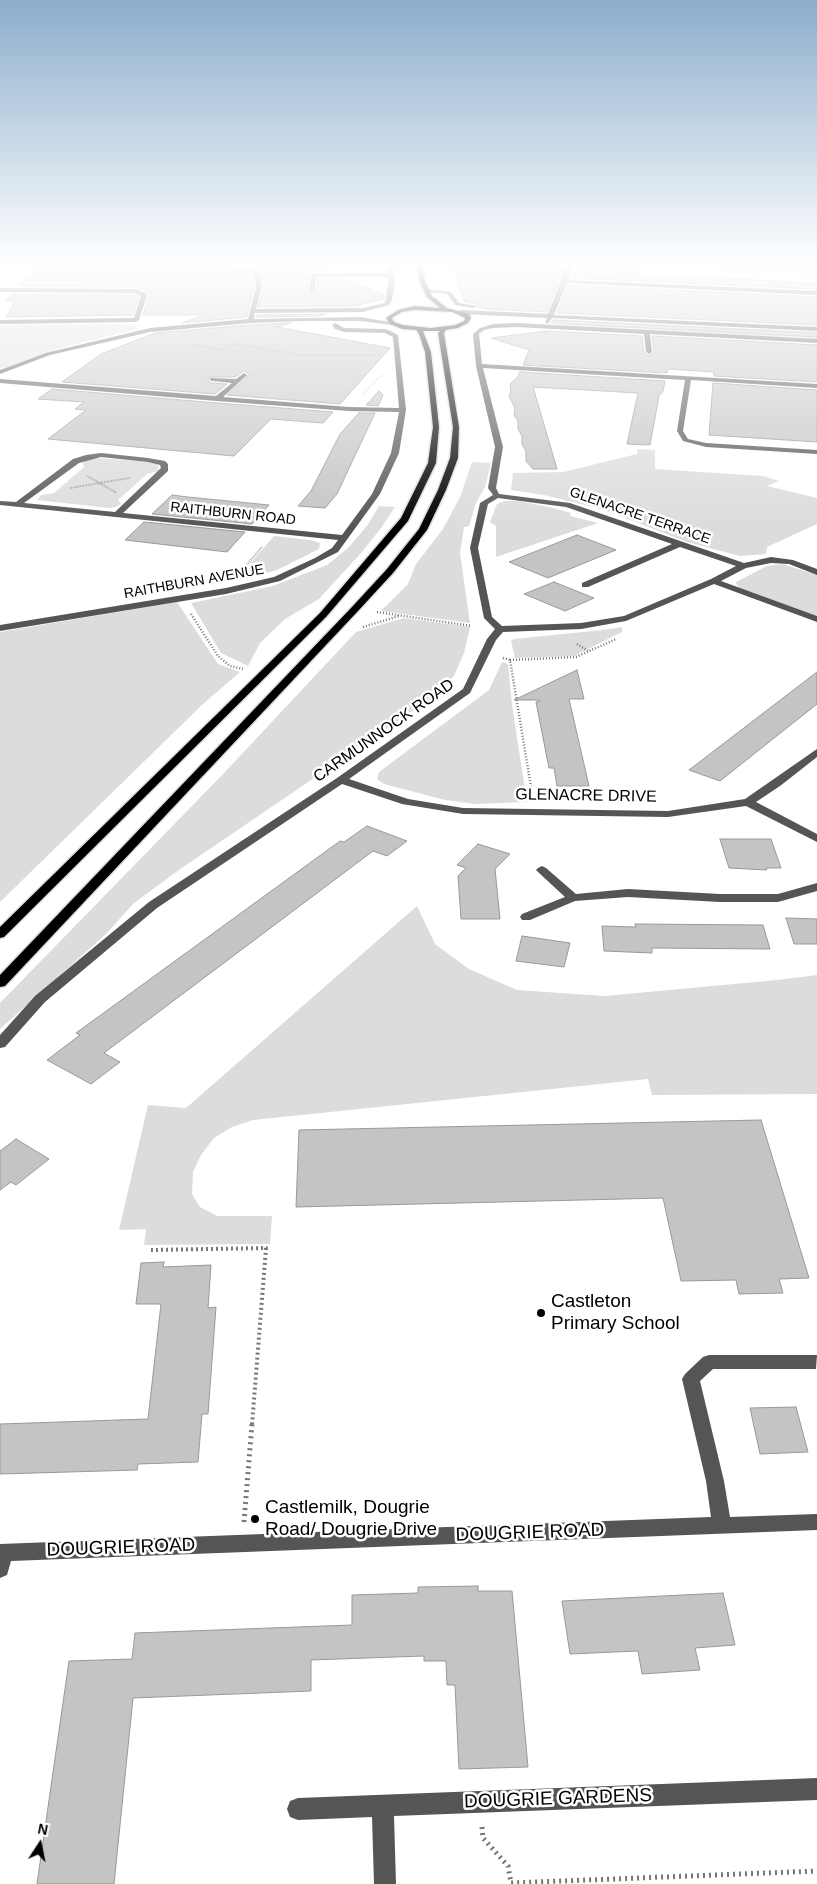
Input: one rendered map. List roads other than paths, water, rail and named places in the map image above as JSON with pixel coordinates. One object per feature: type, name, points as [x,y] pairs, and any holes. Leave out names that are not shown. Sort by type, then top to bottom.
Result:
[{"type":"main road","points":[[0,934],[323,615],[405,519],[432,463],[436,427],[428,352]]},
{"type":"main road","points":[[0,983],[355,609],[390,571],[423,530],[442,490],[454,458],[456,427],[444,352]]},
{"type":"street","points":[[0,372],[57,352]]},
{"type":"street","name":"RAITHBURN AVENUE","points":[[0,628],[231,589],[277,579],[335,550],[376,494],[395,453],[403,410],[398,352]]},
{"type":"street","points":[[478,352],[479,366],[499,447],[492,488],[497,496],[484,503],[474,548],[488,618],[500,630],[581,626],[626,618],[714,581],[743,566],[771,560],[790,562],[817,572]]},
{"type":"street","points":[[479,366],[817,386]]},
{"type":"street","points":[[217,400],[244,375]]},
{"type":"street","points":[[212,379],[238,381]]},
{"type":"street","points":[[688,379],[680,431],[685,440],[706,445],[817,452]]},
{"type":"street","points":[[0,381],[217,400],[349,409],[403,410]]},
{"type":"street","points":[[807,451],[817,460]]},
{"type":"street","points":[[17,504],[69,466],[86,457],[100,455],[162,463],[165,469],[118,514]]},
{"type":"street","name":"GLENACRE TERRACE","points":[[497,496],[567,505],[743,566]]},
{"type":"street","name":"RAITHBURN ROAD","points":[[0,503],[345,538]]},
{"type":"street","points":[[585,585],[680,544]]},
{"type":"street","points":[[714,581],[817,619]]},
{"type":"street","name":"CARMUNNOCK ROAD","points":[[0,1044],[40,999],[154,905],[341,780],[467,691],[492,639],[500,630]]},
{"type":"street","name":"GLENACRE DRIVE","points":[[341,780],[406,802],[463,811],[668,814],[748,802],[776,784],[817,752]]},
{"type":"street","points":[[748,802],[817,839]]},
{"type":"street","points":[[542,870],[574,898]]},
{"type":"street","points":[[526,917],[574,898],[628,893],[720,898],[778,898],[817,887]]},
{"type":"street","points":[[722,1526],[715,1481],[691,1379],[708,1362],[816,1362]]},
{"type":"street","name":"DOUGRIE ROAD","points":[[1,1558],[242,1544],[817,1522]]},
{"type":"street","name":"DOUGRIE GARDENS","points":[[298,1810],[817,1789]]},
{"type":"street","points":[[383,1806],[385,1884]]},
{"type":"place","name":"Castleton Primary School","points":[[541,1313]]},
{"type":"place","name":"Castlemilk, Dougrie Road/ Dougrie Drive","points":[[255,1519]]}]
